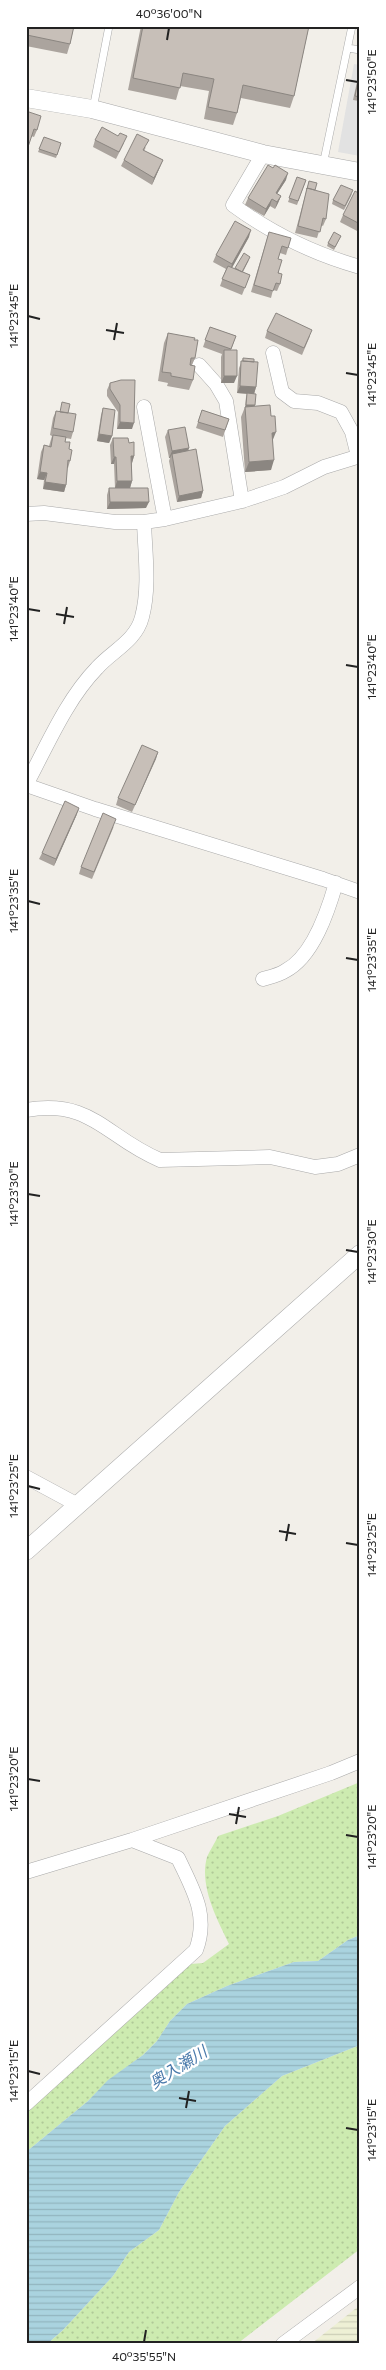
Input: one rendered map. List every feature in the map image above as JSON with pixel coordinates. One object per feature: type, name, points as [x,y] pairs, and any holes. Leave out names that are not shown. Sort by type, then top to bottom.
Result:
[{"type":"street","points":[[26,98],[92,109],[263,154],[360,172]]},
{"type":"street","points":[[263,154],[233,205],[251,219],[292,242],[360,267]]},
{"type":"street","points":[[26,514],[44,513],[114,522],[144,522],[242,501],[284,487],[324,467],[359,456],[352,432],[341,412],[318,403],[294,401],[282,392],[273,353]]},
{"type":"street","points":[[199,365],[216,384],[226,401],[242,501]]},
{"type":"street","points":[[144,407],[165,518]]},
{"type":"street","points":[[144,522],[146,594],[142,618],[137,631],[98,667],[84,683],[26,785],[95,809],[360,892]]},
{"type":"street","points":[[263,979],[287,971],[306,951],[323,921],[336,884]]},
{"type":"street","points":[[26,1110],[51,1106],[75,1110],[91,1117],[143,1153],[160,1160],[270,1157],[315,1167],[338,1164],[360,1155]]},
{"type":"street","points":[[26,1551],[360,1254]]},
{"type":"street","points":[[26,1477],[78,1505]]},
{"type":"street","points":[[26,1872],[132,1840],[331,1773],[360,1761]]},
{"type":"street","points":[[26,2104],[196,1950],[202,1934],[202,1918],[178,1858],[132,1840]]},
{"type":"street","points":[[283,2344],[360,2286]]},
{"type":"lane","points":[[92,109],[109,26]]},
{"type":"lane","points":[[323,165],[352,26]]},
{"type":"lane","points":[[348,48],[360,50]]},
{"type":"green space","points":[[360,1782],[360,1935],[348,1940],[318,1961],[294,1962],[227,1986],[187,2004],[170,2021],[157,2041],[143,2055],[109,2080],[88,2101],[26,2152],[26,2113],[191,1964],[203,1963],[229,1944],[210,1902],[205,1879],[207,1857],[218,1836],[278,1816]]},
{"type":"green space","points":[[360,2045],[360,2249],[237,2344],[47,2344],[63,2330],[113,2276],[129,2252],[159,2230],[179,2192],[225,2126],[282,2076]]},
{"type":"green space","points":[[360,2305],[360,2344],[311,2344]]},
{"type":"shaded area","points":[[354,64],[360,65],[360,156],[338,152]]},
{"type":"water","name":"奥入瀬川","points":[[360,1935],[360,2045],[282,2076],[225,2126],[179,2192],[159,2230],[129,2252],[113,2276],[63,2330],[47,2344],[26,2344],[26,2152],[88,2101],[108,2080],[143,2055],[157,2041],[170,2021],[187,2004],[227,1986],[294,1962],[318,1961],[348,1940]]},
{"type":"building","points":[[29,26],[74,26],[70,44],[27,35]]},
{"type":"building","points":[[143,26],[309,26],[294,96],[243,85],[237,113],[208,107],[214,79],[183,73],[180,88],[133,78]]},
{"type":"building","points":[[360,71],[360,97],[355,96]]},
{"type":"building","points":[[26,111],[41,116],[37,130],[34,129],[27,150],[26,150]]},
{"type":"building","points":[[102,127],[118,136],[120,133],[127,136],[119,152],[95,140]]},
{"type":"building","points":[[137,134],[149,140],[143,150],[163,160],[154,178],[124,160]]},
{"type":"building","points":[[44,137],[61,143],[57,155],[39,149]]},
{"type":"building","points":[[268,165],[273,168],[275,165],[288,173],[276,193],[281,196],[277,202],[272,199],[266,209],[248,198]]},
{"type":"building","points":[[297,177],[306,180],[298,201],[289,198]]},
{"type":"building","points":[[309,181],[317,183],[315,190],[307,188]]},
{"type":"building","points":[[341,185],[353,190],[345,206],[333,200]]},
{"type":"building","points":[[307,188],[329,194],[326,219],[323,218],[320,232],[298,226]]},
{"type":"building","points":[[355,191],[360,194],[360,224],[343,215]]},
{"type":"building","points":[[235,221],[251,230],[232,264],[216,255]]},
{"type":"building","points":[[269,232],[291,238],[288,248],[282,246],[278,259],[282,260],[278,273],[282,274],[280,284],[276,283],[273,291],[254,285]]},
{"type":"building","points":[[334,232],[341,236],[335,247],[328,243]]},
{"type":"building","points":[[244,253],[250,257],[242,272],[235,268]]},
{"type":"building","points":[[228,266],[250,275],[245,288],[222,279]]},
{"type":"building","points":[[276,313],[312,330],[304,348],[267,331]]},
{"type":"building","points":[[210,327],[236,336],[231,349],[205,340]]},
{"type":"building","points":[[168,333],[198,340],[195,358],[191,358],[190,365],[195,366],[193,380],[171,376],[171,373],[162,372]]},
{"type":"building","points":[[224,350],[237,350],[237,376],[224,376]]},
{"type":"building","points":[[243,358],[254,359],[254,362],[243,361]]},
{"type":"building","points":[[241,361],[258,362],[256,387],[240,386]]},
{"type":"building","points":[[121,380],[135,380],[134,423],[120,422],[120,405],[110,389],[110,383]]},
{"type":"building","points":[[247,393],[256,394],[255,405],[246,405]]},
{"type":"building","points":[[62,402],[70,404],[68,413],[60,412]]},
{"type":"building","points":[[270,405],[271,416],[275,416],[276,432],[272,433],[274,460],[249,462],[245,407]]},
{"type":"building","points":[[103,408],[115,410],[112,436],[99,434]]},
{"type":"building","points":[[202,410],[229,419],[225,430],[198,422]]},
{"type":"building","points":[[56,411],[76,414],[73,432],[53,428]]},
{"type":"building","points":[[185,427],[189,448],[172,451],[168,430]]},
{"type":"building","points":[[53,435],[66,437],[65,442],[70,442],[69,449],[72,450],[70,461],[68,460],[66,485],[45,482],[47,473],[40,472],[44,445],[51,447]]},
{"type":"building","points":[[113,438],[128,438],[129,443],[134,442],[134,456],[131,456],[132,481],[117,481]]},
{"type":"building","points":[[196,449],[203,491],[179,496],[172,454]]},
{"type":"building","points":[[109,488],[148,488],[149,502],[110,502]]},
{"type":"building","points":[[142,745],[158,752],[135,805],[118,798]]},
{"type":"building","points":[[65,801],[79,808],[56,859],[42,853]]},
{"type":"building","points":[[103,813],[116,819],[94,872],[81,867]]}]
